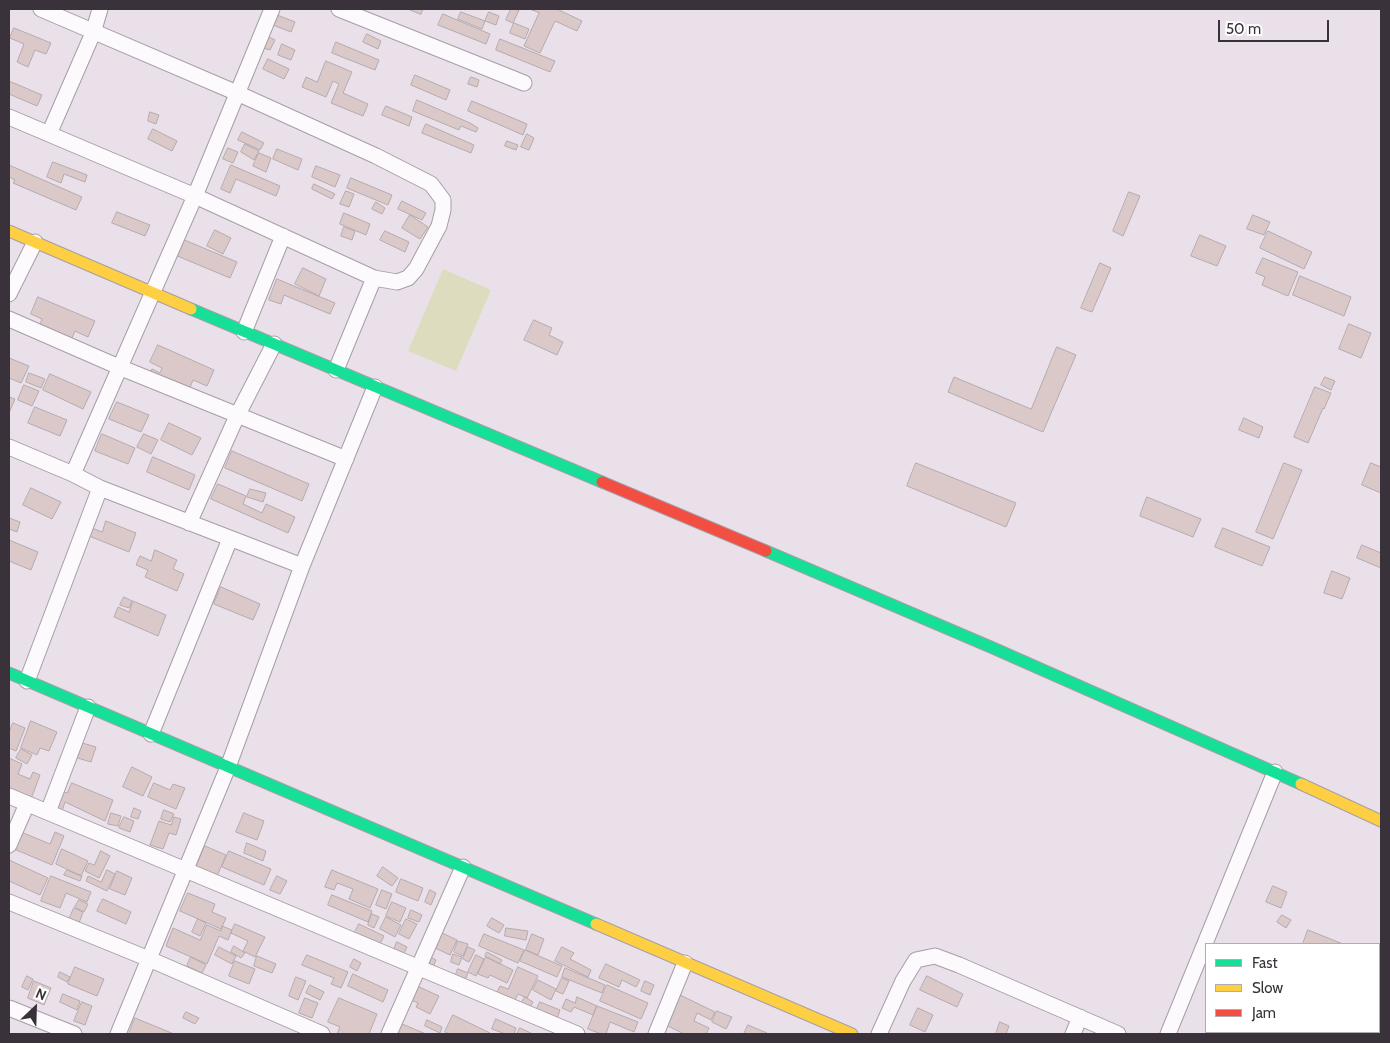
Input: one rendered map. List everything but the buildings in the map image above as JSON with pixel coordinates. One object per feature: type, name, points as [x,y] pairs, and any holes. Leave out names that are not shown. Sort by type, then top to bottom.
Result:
[{"type":"street","points":[[9,117],[195,196],[374,278],[397,282],[408,278],[416,269],[439,226],[443,210],[443,200],[438,191],[430,184],[376,156],[237,93],[93,33],[41,9]]},
{"type":"street","points":[[49,134],[93,33],[100,9]]},
{"type":"street","points":[[73,474],[195,196],[272,9]]},
{"type":"street","points":[[339,9],[524,83]]},
{"type":"street","points":[[9,231],[151,293],[793,561],[1275,772],[1381,821]]},
{"type":"street","points":[[244,332],[283,236]]},
{"type":"street","points":[[9,294],[35,242]]},
{"type":"street","points":[[336,370],[374,278]]},
{"type":"street","points":[[9,319],[119,367],[346,459]]},
{"type":"street","points":[[189,523],[237,416],[274,344]]},
{"type":"street","points":[[118,1034],[228,767],[302,566],[375,387]]},
{"type":"street","points":[[9,447],[73,474],[100,488],[302,566]]},
{"type":"street","points":[[27,681],[100,488]]},
{"type":"street","points":[[151,734],[230,539]]},
{"type":"street","points":[[9,673],[852,1034]]},
{"type":"street","points":[[48,812],[88,707]]},
{"type":"street","points":[[1205,943],[1275,772]]},
{"type":"street","points":[[9,796],[577,1034]]},
{"type":"street","points":[[9,845],[27,804]]},
{"type":"street","points":[[389,1034],[463,867]]},
{"type":"street","points":[[9,902],[149,959],[299,1030],[322,1034]]},
{"type":"street","points":[[1168,1034],[1205,943]]},
{"type":"street","points":[[879,1034],[903,981],[916,960],[935,956],[959,964],[1118,1034]]},
{"type":"street","points":[[656,1034],[684,963]]},
{"type":"street","points":[[9,1008],[74,1034]]},
{"type":"street","points":[[1073,1034],[1080,1018]]},
{"type":"shaded area","points":[[443,269],[491,290],[456,371],[408,351]]},
{"type":"traffic: fast","points":[[191,309],[602,482]]},
{"type":"traffic: fast","points":[[766,551],[993,648],[1301,784]]},
{"type":"traffic: fast","points":[[9,673],[596,924]]},
{"type":"traffic: slow","points":[[9,231],[191,309]]},
{"type":"traffic: slow","points":[[1301,784],[1381,821]]},
{"type":"traffic: slow","points":[[596,924],[852,1034]]},
{"type":"traffic: jam","points":[[602,482],[766,551]]}]
